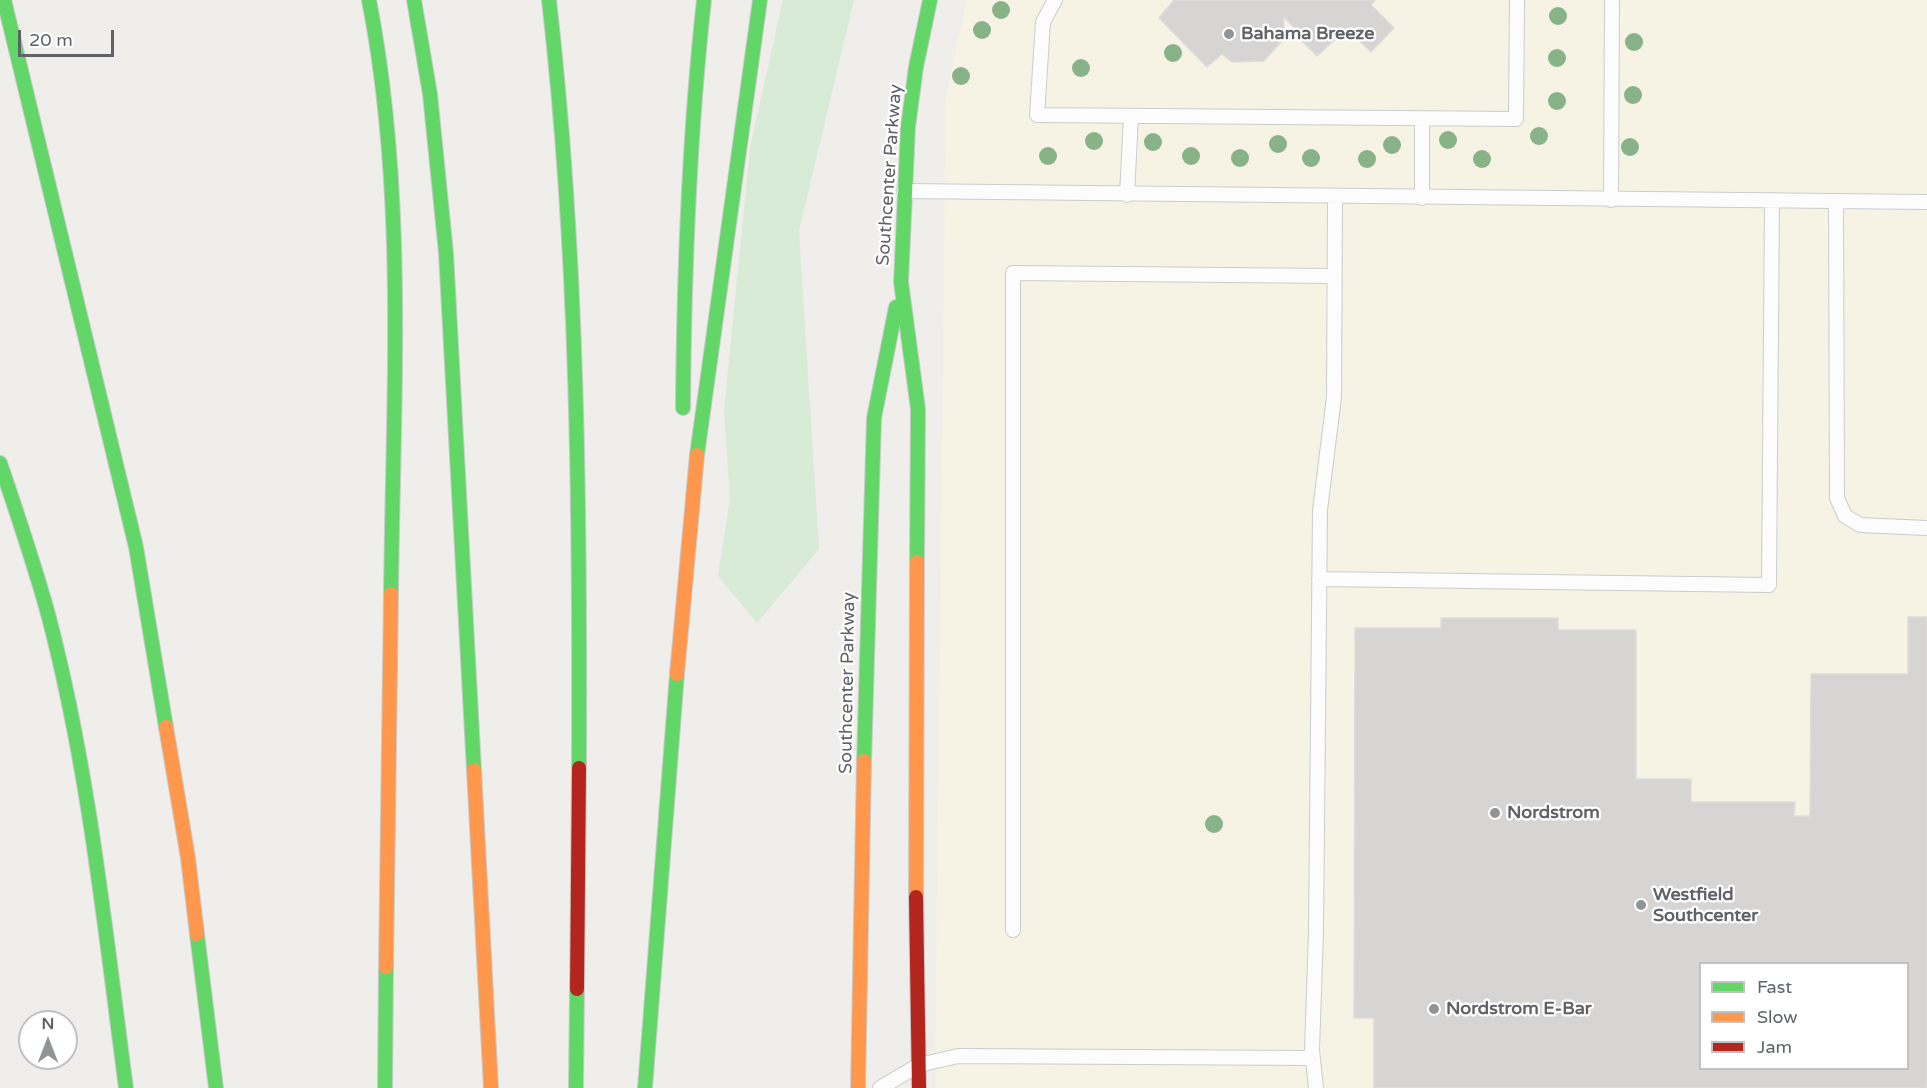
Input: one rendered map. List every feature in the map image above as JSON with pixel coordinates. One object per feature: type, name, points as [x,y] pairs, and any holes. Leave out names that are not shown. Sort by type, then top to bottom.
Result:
[{"type":"main road","points":[[4,0],[136,547],[188,858],[216,1088]]},
{"type":"main road","points":[[369,0],[381,62],[396,244],[385,1088]]},
{"type":"main road","points":[[414,0],[423,40],[436,142],[446,253],[491,1088]]},
{"type":"main road","points":[[549,0],[562,132],[572,308],[579,575],[576,1088]]},
{"type":"main road","points":[[682,422],[684,251],[696,71],[704,0]]},
{"type":"main road","points":[[645,1088],[684,577],[704,392],[760,0]]},
{"type":"main road","name":"Southcenter Parkway","points":[[919,1088],[916,862],[918,409],[902,282],[904,191],[916,67],[930,0]]},
{"type":"main road","name":"Southcenter Parkway","points":[[858,1088],[865,693],[874,418],[902,282]]},
{"type":"main road","points":[[0,464],[18,511],[64,676],[96,857],[126,1088]]},
{"type":"main road","points":[[656,952],[676,526]]},
{"type":"lane","points":[[1056,0],[1043,22],[1037,115],[1422,119],[1516,119],[1517,0]]},
{"type":"lane","points":[[1611,200],[1612,0]]},
{"type":"lane","points":[[1127,195],[1131,116]]},
{"type":"lane","points":[[1422,119],[1422,198]]},
{"type":"lane","points":[[904,191],[1335,198],[1927,202]]},
{"type":"lane","points":[[1316,1088],[1312,1058],[1320,510],[1334,397],[1335,198]]},
{"type":"lane","points":[[1319,579],[1769,585],[1772,201]]},
{"type":"lane","points":[[1836,201],[1837,498],[1845,516],[1860,525],[1927,528]]},
{"type":"lane","points":[[1013,930],[1013,273],[1334,276]]},
{"type":"lane","points":[[880,1088],[919,1065],[958,1056],[1312,1058]]},
{"type":"shaded area","name":"Westfield Southcenter","points":[[967,0],[1927,0],[1927,1088],[935,1088],[946,95]]},
{"type":"green space","points":[[783,0],[854,0],[799,231],[819,549],[757,623],[718,576],[730,500],[724,412],[750,148]]},
{"type":"building","name":"Bahama Breeze","points":[[1174,0],[1375,0],[1371,5],[1394,28],[1371,52],[1351,33],[1342,41],[1338,37],[1317,56],[1299,38],[1301,35],[1284,17],[1283,40],[1264,61],[1232,62],[1222,54],[1207,67],[1159,18]]},
{"type":"building","name":"Westfield Southcenter","points":[[1908,617],[1927,617],[1927,1088],[1374,1088],[1374,1018],[1354,1018],[1355,628],[1441,628],[1441,618],[1558,618],[1558,630],[1636,630],[1636,779],[1691,779],[1691,802],[1795,802],[1794,816],[1810,816],[1811,674],[1908,674]]},
{"type":"traffic: fast","points":[[4,0],[136,547],[166,727]]},
{"type":"traffic: fast","points":[[369,0],[381,73],[389,147],[393,221],[395,370],[391,594]]},
{"type":"traffic: fast","points":[[414,0],[430,94],[446,253],[474,770]]},
{"type":"traffic: fast","points":[[549,0],[559,95],[572,287],[578,479],[579,768]]},
{"type":"traffic: fast","points":[[683,408],[688,204],[704,0]]},
{"type":"traffic: fast","points":[[697,455],[760,0]]},
{"type":"traffic: fast","points":[[917,562],[918,409],[901,282],[908,127],[916,67],[930,0]]},
{"type":"traffic: fast","points":[[864,761],[874,418],[896,307]]},
{"type":"traffic: fast","points":[[0,463],[48,614],[75,731],[103,909],[126,1088]]},
{"type":"traffic: fast","points":[[645,1088],[677,674]]},
{"type":"traffic: fast","points":[[197,934],[216,1088]]},
{"type":"traffic: fast","points":[[385,1088],[386,967]]},
{"type":"traffic: fast","points":[[576,1088],[577,989]]},
{"type":"traffic: slow","points":[[677,674],[697,455]]},
{"type":"traffic: slow","points":[[916,897],[917,562]]},
{"type":"traffic: slow","points":[[386,967],[391,594]]},
{"type":"traffic: slow","points":[[166,727],[188,858],[197,934]]},
{"type":"traffic: slow","points":[[858,1088],[864,761]]},
{"type":"traffic: slow","points":[[474,770],[491,1088]]},
{"type":"traffic: jam","points":[[577,989],[579,768]]},
{"type":"traffic: jam","points":[[916,897],[919,1088]]},
{"type":"place","name":"Bahama Breeze","points":[[1229,34]]},
{"type":"place","name":"Nordstrom","points":[[1495,813]]},
{"type":"place","name":"Westfield Southcenter","points":[[1641,905]]},
{"type":"place","name":"Nordstrom E-Bar","points":[[1434,1009]]}]
